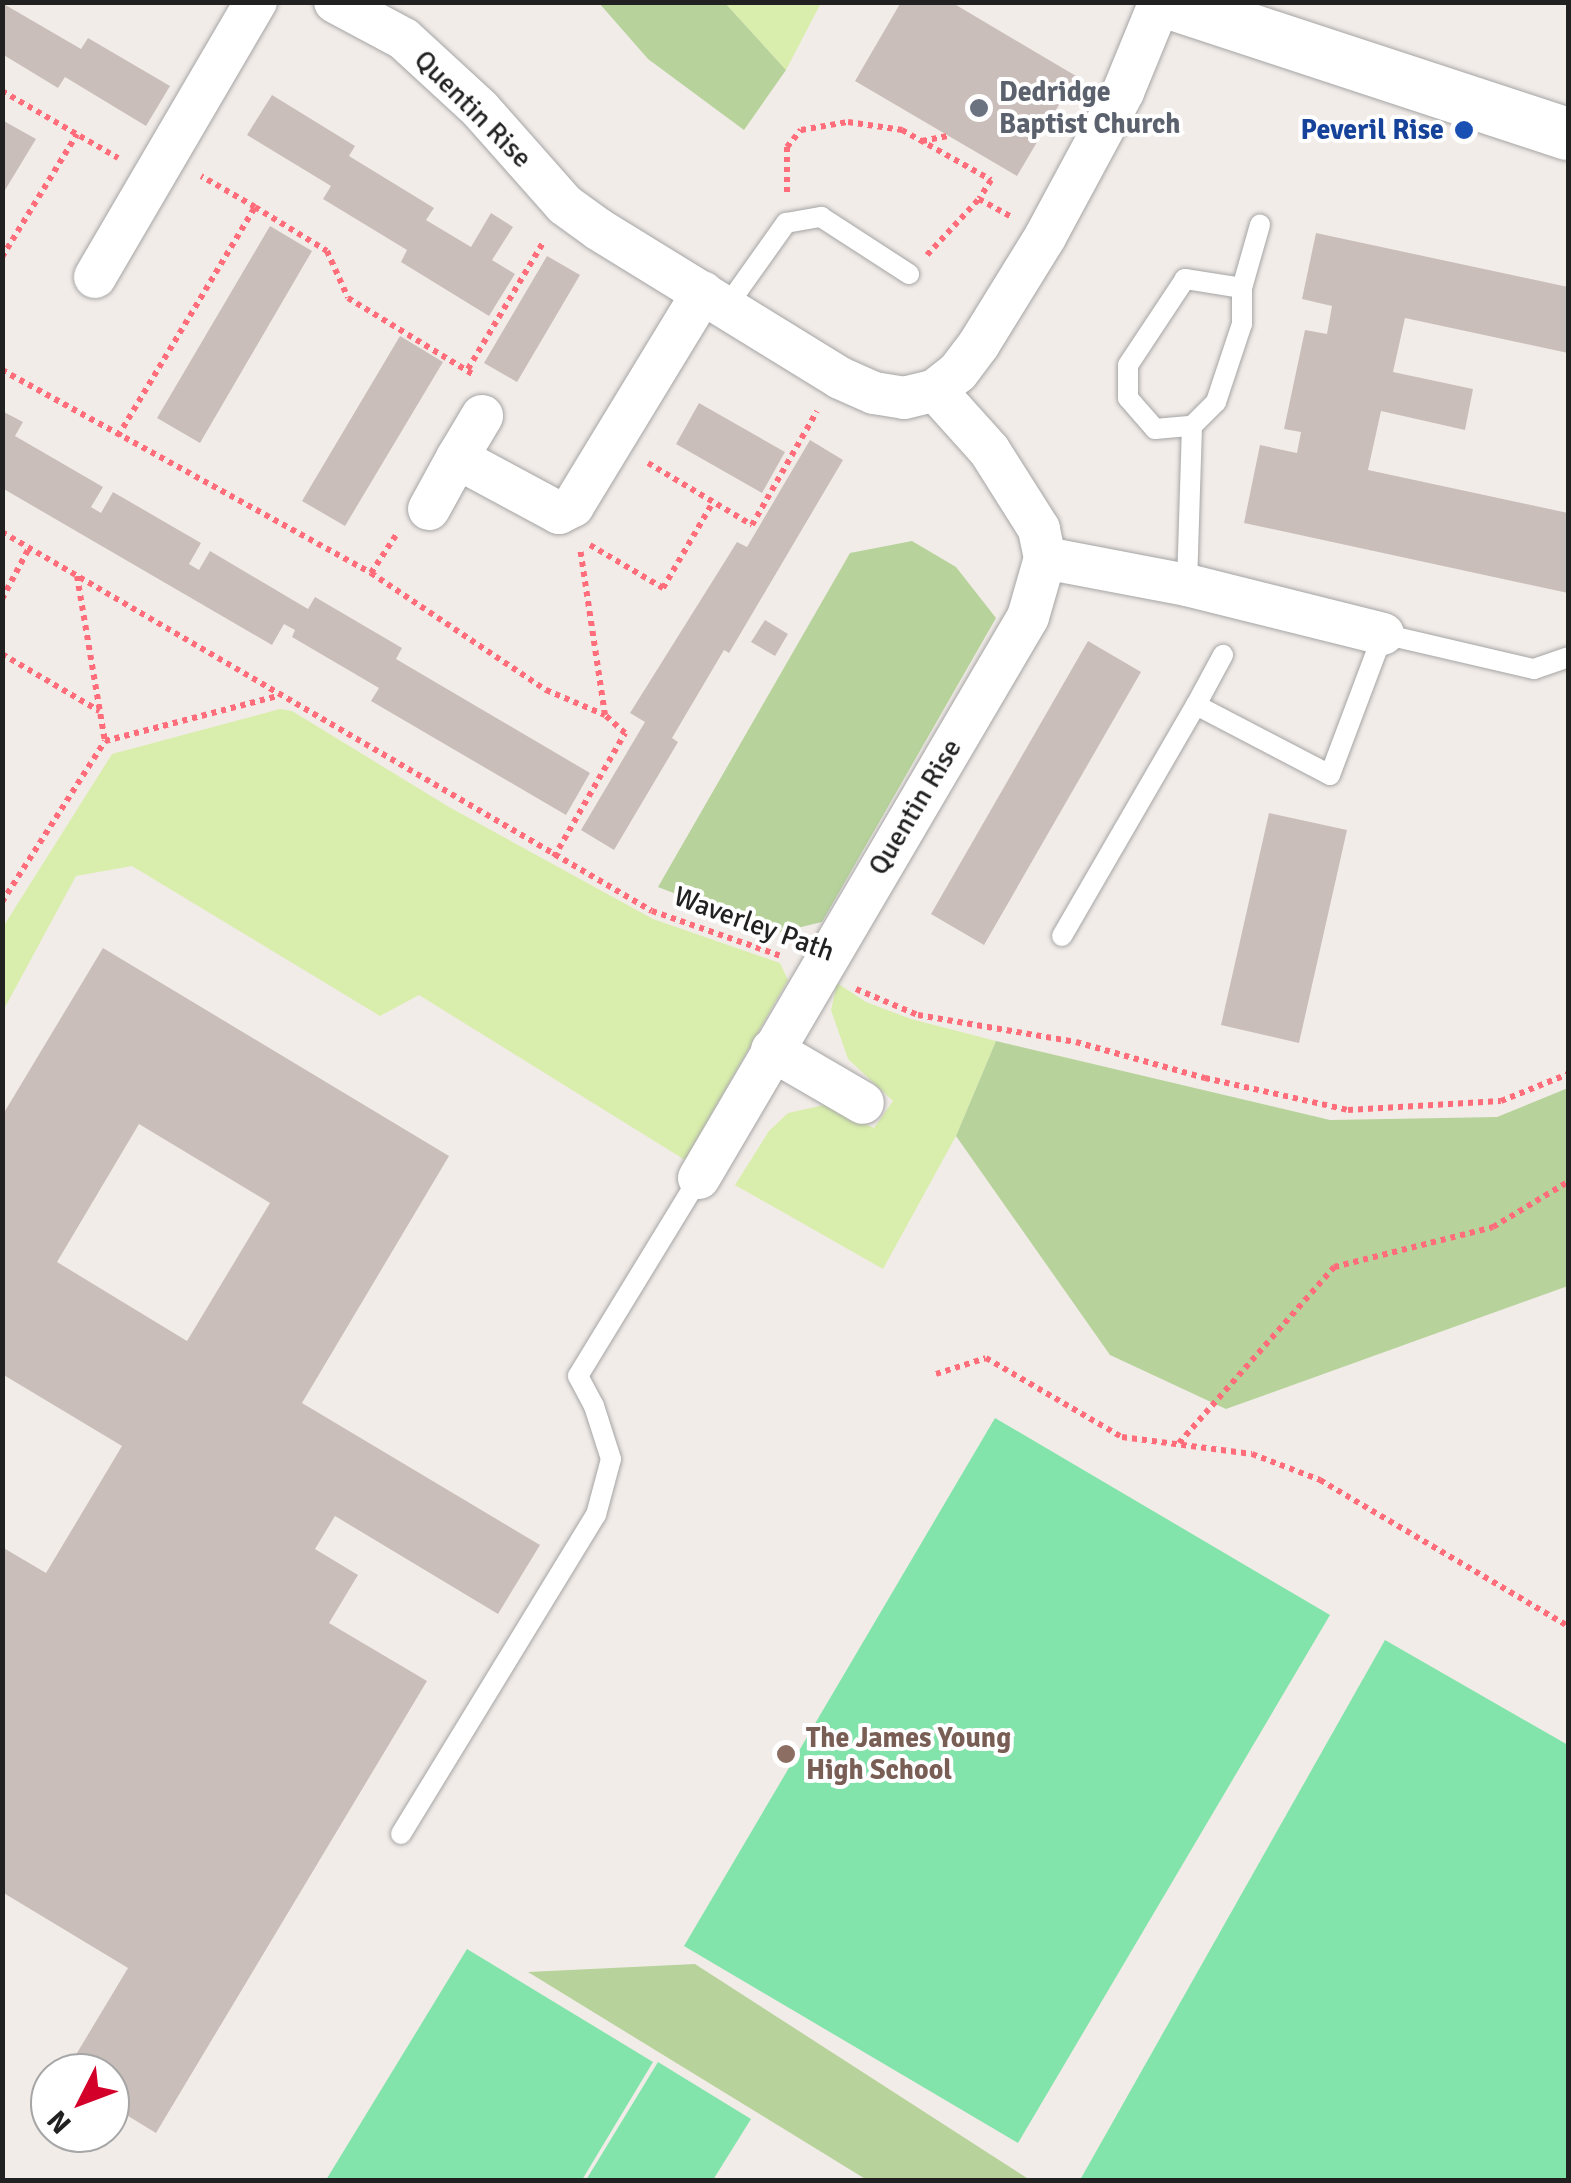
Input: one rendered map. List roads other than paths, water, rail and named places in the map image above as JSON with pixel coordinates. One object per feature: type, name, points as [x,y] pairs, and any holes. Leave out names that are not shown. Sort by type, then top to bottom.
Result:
[{"type":"street","points":[[96,278],[256,2]]},
{"type":"street","name":"Quentin Rise","points":[[335,2],[404,39],[480,109],[565,205],[840,378],[874,393],[904,398],[935,390]]},
{"type":"street","points":[[1382,634],[1187,585],[1045,558],[1039,529],[999,465],[935,390],[958,372],[980,344],[1046,236],[1122,92],[1163,2],[1568,134]]},
{"type":"street","points":[[457,458],[559,513],[574,506],[612,442],[715,299]]},
{"type":"street","points":[[429,509],[482,416]]},
{"type":"street","name":"Quentin Rise","points":[[699,1178],[1028,617],[1045,558]]},
{"type":"street","points":[[772,1050],[863,1103]]},
{"type":"lane","points":[[715,299],[786,223],[821,217],[909,274]]},
{"type":"lane","points":[[1242,288],[1185,280],[1128,365],[1128,398],[1155,429],[1192,426],[1216,402],[1242,324],[1242,288],[1260,225]]},
{"type":"lane","points":[[1187,585],[1192,426]]},
{"type":"lane","points":[[1196,704],[1330,775],[1382,634],[1534,668],[1568,657]]},
{"type":"lane","points":[[1062,936],[1223,655]]},
{"type":"lane","points":[[401,1834],[596,1514],[611,1459],[594,1406],[578,1376],[699,1178]]},
{"type":"place","name":"Dedridge Baptist Church","points":[[979,108]]},
{"type":"place","name":"Peveril Rise","points":[[1464,130]]},
{"type":"place","name":"The James Young High School","points":[[786,1754]]}]
